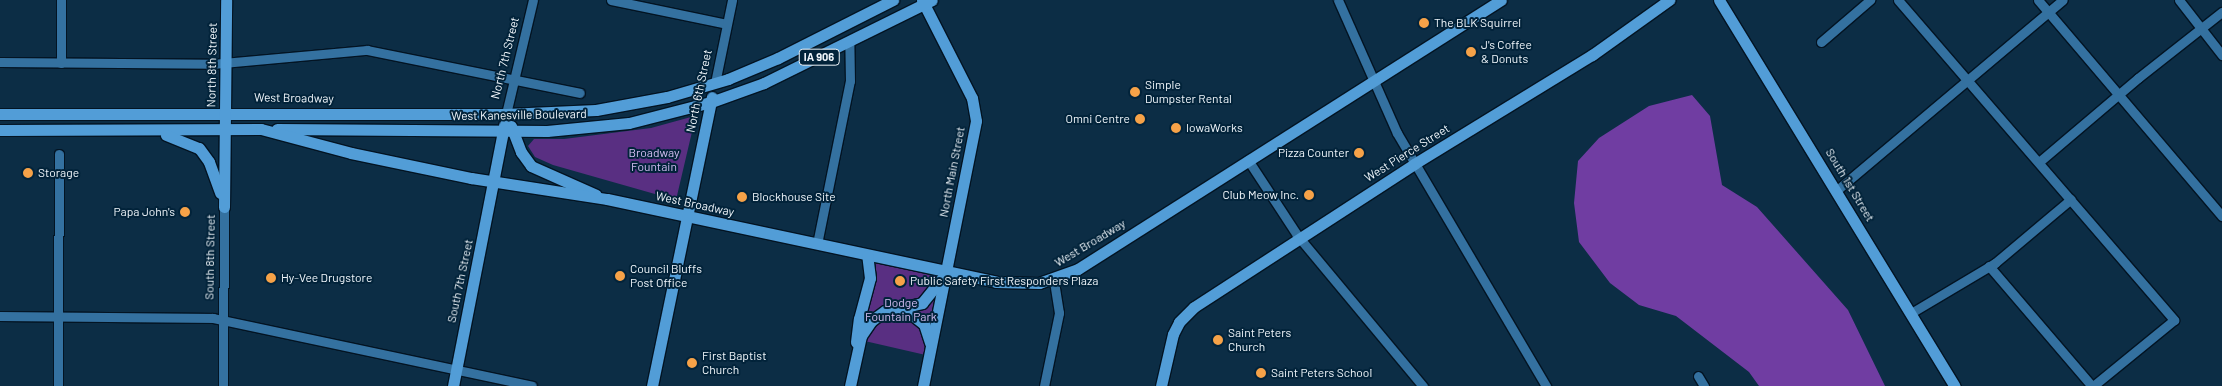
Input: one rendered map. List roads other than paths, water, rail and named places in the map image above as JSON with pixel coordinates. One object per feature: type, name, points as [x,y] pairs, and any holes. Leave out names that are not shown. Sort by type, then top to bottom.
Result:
[{"type":"main road","name":"North 8th Street","points":[[224,129],[226,0]]},
{"type":"main road","name":"West Kanesville Boulevard","points":[[506,114],[575,112],[623,106],[715,83],[778,58],[894,0]]},
{"type":"main road","name":"West Broadway","points":[[0,130],[149,132],[261,129],[351,153],[493,182],[607,199],[867,256],[1013,284],[1054,280],[1078,268],[1501,0]]},
{"type":"main road","name":"West Pierce Street","points":[[1161,386],[1171,340],[1179,322],[1190,310],[1414,164],[1592,55],[1669,0]]},
{"type":"main road","name":"South 1st Street","points":[[1719,0],[1837,190],[1955,386]]},
{"type":"main road","name":"West Kanesville Boulevard","points":[[261,129],[508,131],[614,125],[711,102],[764,83],[849,42],[926,1]]},
{"type":"main road","name":"North Main Street","points":[[923,386],[948,272],[973,143],[976,113],[972,98],[926,1]]},
{"type":"main road","name":"North 6th Street","points":[[652,386],[715,83]]},
{"type":"main road","name":"West Broadway","points":[[0,114],[225,112],[506,114],[508,131],[531,166],[607,199]]},
{"type":"main road","name":"South 8th Street","points":[[224,129],[224,207]]},
{"type":"main road","points":[[493,182],[508,131]]},
{"type":"main road","points":[[149,132],[180,138],[199,148],[210,162],[224,207]]},
{"type":"main road","name":"South 7th Street","points":[[453,386],[493,182]]},
{"type":"main road","points":[[856,356],[858,319],[870,278],[867,256]]},
{"type":"main road","points":[[850,386],[861,336],[871,321],[877,315],[922,303],[948,272]]},
{"type":"main road","points":[[892,310],[911,314],[924,324],[931,350]]},
{"type":"street","points":[[61,0],[61,63]]},
{"type":"street","name":"North 7th Street","points":[[506,114],[512,80],[534,0]]},
{"type":"street","points":[[611,0],[727,24]]},
{"type":"street","name":"North 6th Street","points":[[715,83],[732,0]]},
{"type":"street","points":[[1338,0],[1375,80],[1383,106],[1414,164],[1546,386]]},
{"type":"street","points":[[1821,42],[1870,0]]},
{"type":"street","points":[[1898,0],[2174,320],[2093,386],[1989,266]]},
{"type":"street","points":[[2038,0],[2222,216]]},
{"type":"street","points":[[1837,190],[2062,0]]},
{"type":"street","points":[[2179,0],[2222,55]]},
{"type":"street","points":[[2039,162],[2222,12]]},
{"type":"street","points":[[817,244],[850,81],[849,42]]},
{"type":"street","points":[[0,62],[225,63],[367,50],[580,93]]},
{"type":"street","points":[[58,386],[59,154]]},
{"type":"street","points":[[1248,160],[1301,239],[1423,386]]},
{"type":"street","points":[[1911,313],[1989,266],[2071,200]]},
{"type":"street","name":"South 8th Street","points":[[223,386],[224,207]]},
{"type":"street","points":[[1044,386],[1059,313],[1054,280]]},
{"type":"street","points":[[0,316],[222,320],[532,386]]},
{"type":"street","points":[[1698,376],[1704,386]]},
{"type":"place","name":"The BLK Squirrel","points":[[1424,23]]},
{"type":"place","name":"J's Coffee & Donuts","points":[[1471,52]]},
{"type":"place","name":"Simple Dumpster Rental","points":[[1135,92]]},
{"type":"place","name":"Omni Centre","points":[[1140,119]]},
{"type":"place","name":"IowaWorks","points":[[1176,128]]},
{"type":"place","name":"Pizza Counter","points":[[1359,153]]},
{"type":"place","name":"Storage","points":[[28,173]]},
{"type":"place","name":"Club Meow Inc.","points":[[1309,195]]},
{"type":"place","name":"Blockhouse Site","points":[[742,197]]},
{"type":"place","name":"Papa John's","points":[[185,212]]},
{"type":"place","name":"Council Bluffs Post Office","points":[[620,276]]},
{"type":"place","name":"Hy-Vee Drugstore","points":[[271,278]]},
{"type":"place","name":"Public Safety First Responders Plaza","points":[[900,281]]},
{"type":"place","name":"Saint Peters Church","points":[[1218,340]]},
{"type":"place","name":"First Baptist Church","points":[[692,363]]},
{"type":"place","name":"Saint Peters School","points":[[1261,373]]},
{"type":"park label","name":"Broadway Fountain","points":[[654,160]]},
{"type":"park label","name":"Dodge Fountain Park","points":[[901,310]]}]
